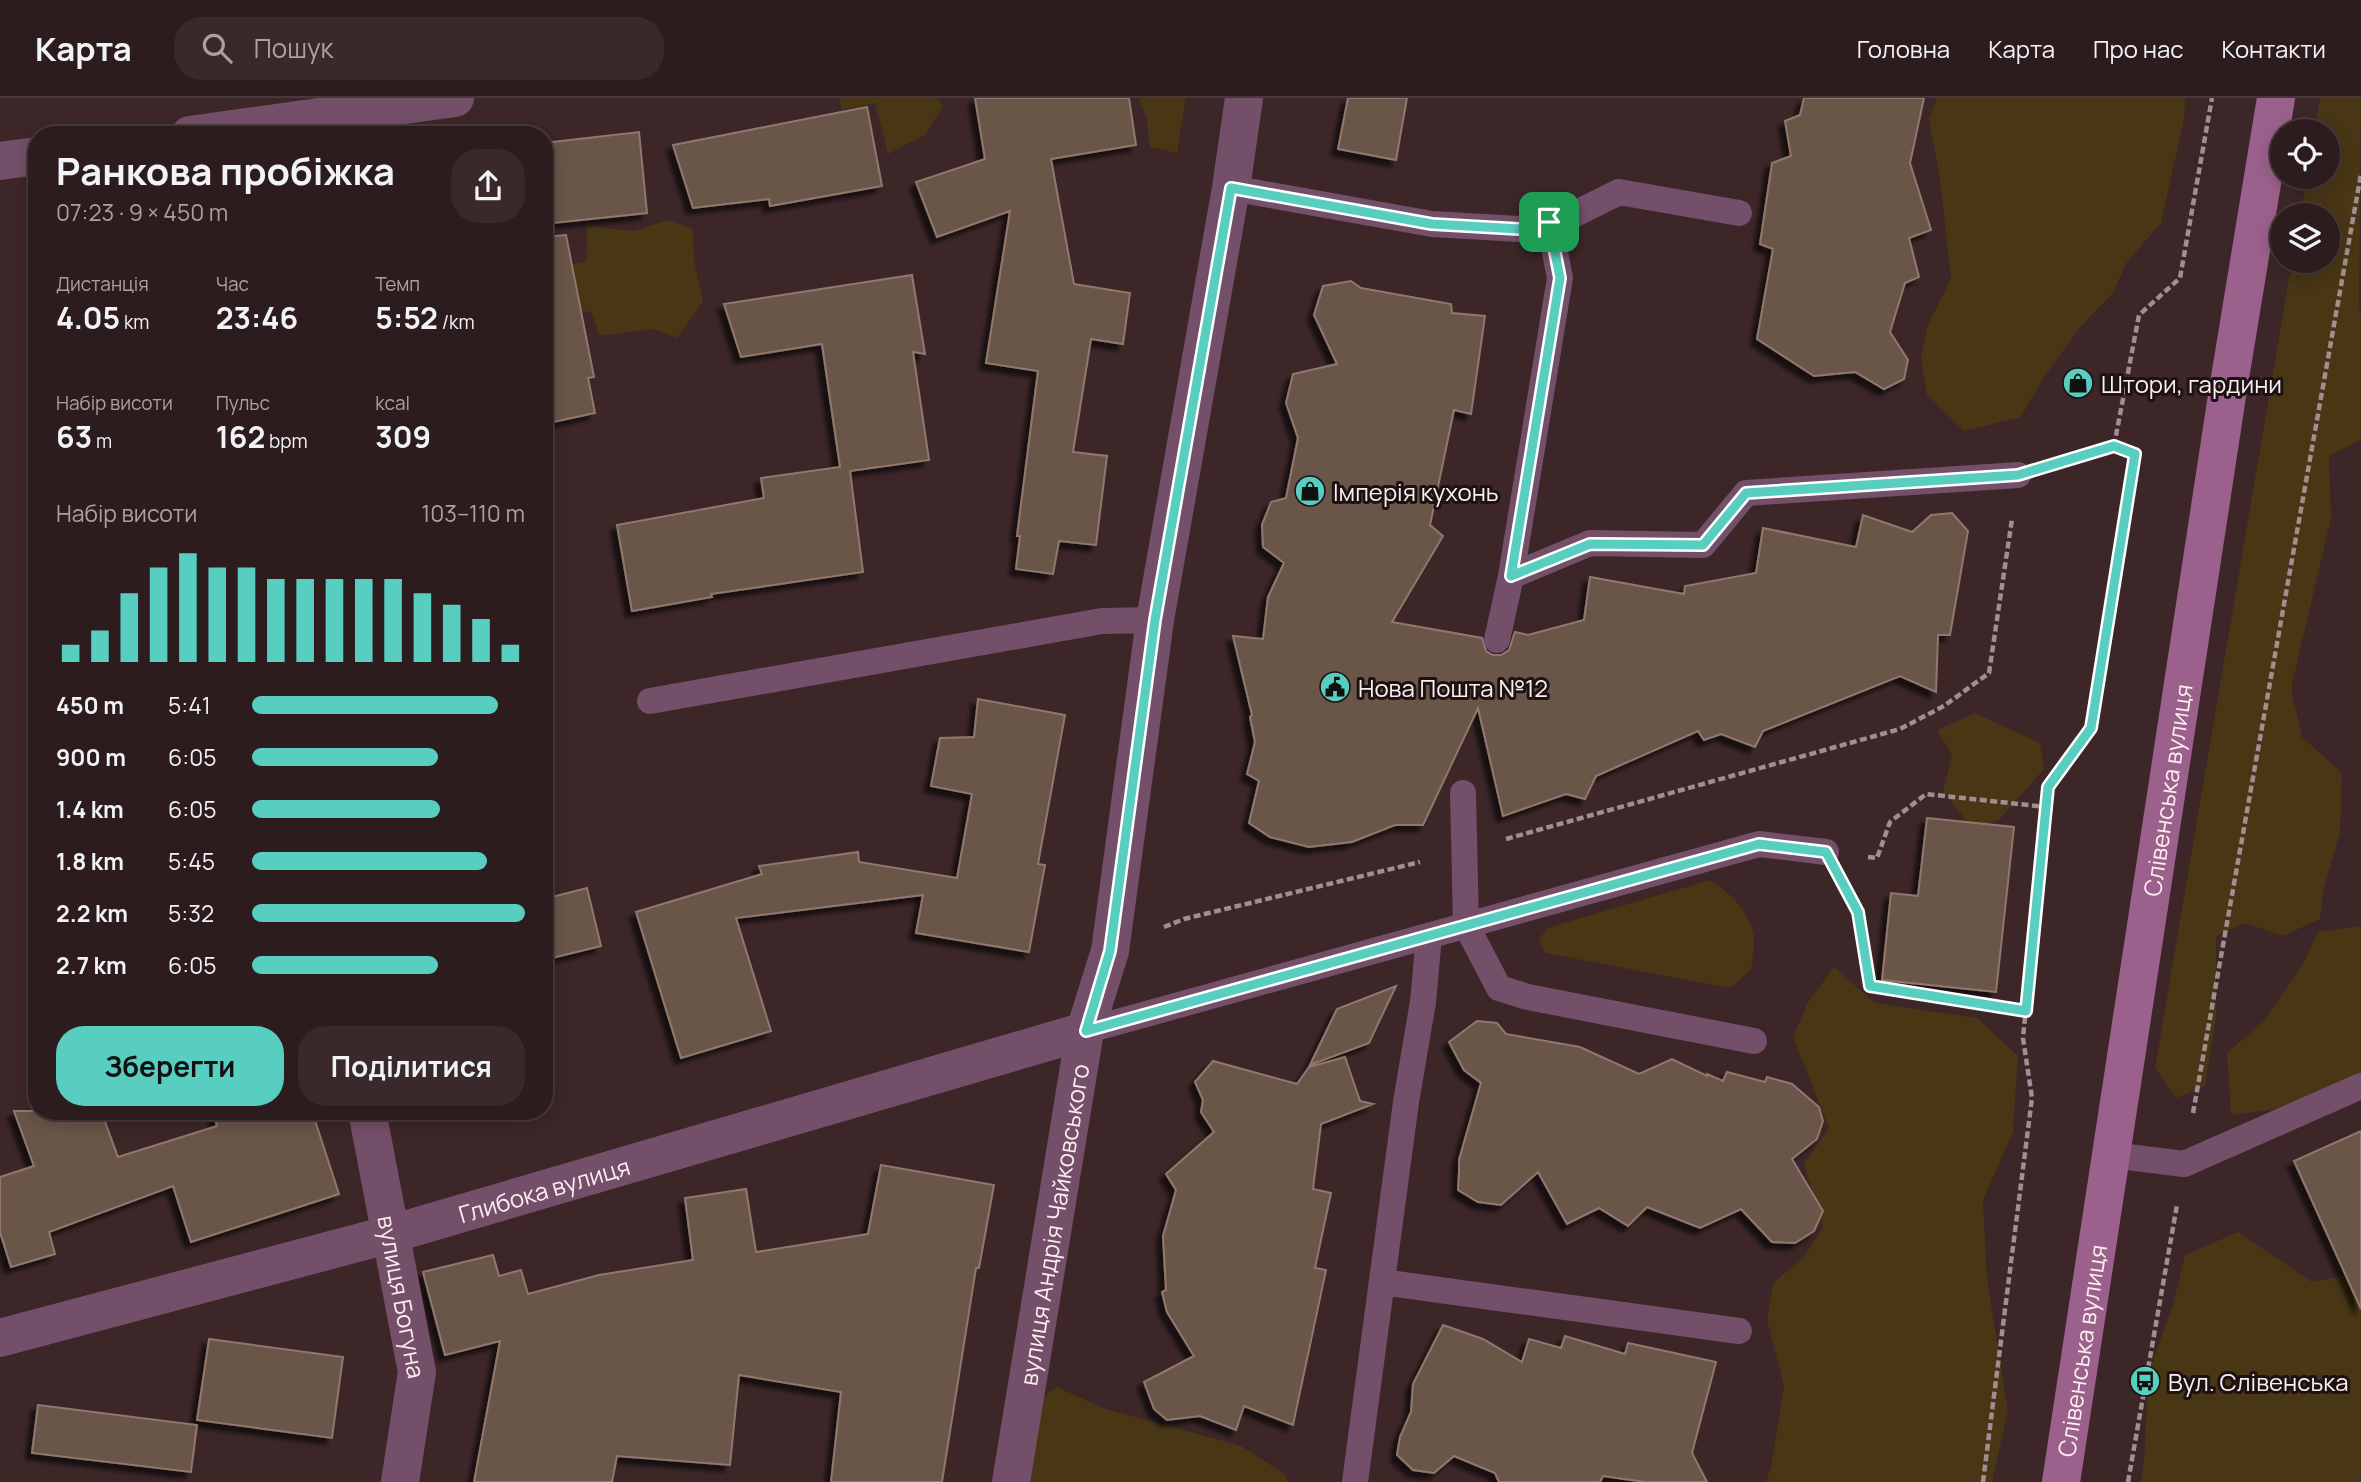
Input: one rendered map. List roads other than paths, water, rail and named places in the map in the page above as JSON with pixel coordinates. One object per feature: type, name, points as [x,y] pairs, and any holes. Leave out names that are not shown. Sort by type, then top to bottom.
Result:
[{"type":"main road","name":"Слівенська вулиця","points":[[2061,1482],[2227,396],[2276,98]]},
{"type":"street","points":[[254,126],[455,98]]},
{"type":"street","name":"вулиця Андрія Чайковського","points":[[1011,1482],[1086,1031],[1110,951],[1155,620],[1231,188],[1244,98]]},
{"type":"street","points":[[0,161],[28,157]]},
{"type":"street","name":"Глибока вулиця","points":[[0,1338],[391,1234],[1086,1031]]},
{"type":"street","name":"вулиця Богуна","points":[[369,1120],[417,1372],[400,1482]]},
{"type":"lane","points":[[1231,188],[1432,224],[1519,229],[1571,216],[1619,192],[1739,213]]},
{"type":"lane","points":[[1497,640],[1511,576],[1560,278],[1549,222]]},
{"type":"lane","points":[[1511,576],[1590,544],[1703,545],[1746,493],[2018,475]]},
{"type":"lane","points":[[650,701],[1102,621],[1155,620]]},
{"type":"lane","points":[[1463,793],[1466,925],[1499,988],[1528,997],[1754,1041]]},
{"type":"lane","points":[[1086,1031],[1759,844],[1826,852]]},
{"type":"lane","points":[[1355,1482],[1406,1102],[1423,1002],[1429,936]]},
{"type":"lane","points":[[2112,1155],[2184,1164],[2361,1086]]},
{"type":"lane","points":[[1382,1282],[1739,1331]]},
{"type":"place","name":"Штори, гардини","points":[[2078,383]]},
{"type":"place","name":"Імперія кухонь","points":[[1310,491]]},
{"type":"place","name":"Нова Пошта №12","points":[[1335,687]]},
{"type":"place","name":"Вул. Слівенська","points":[[2145,1381]]}]
